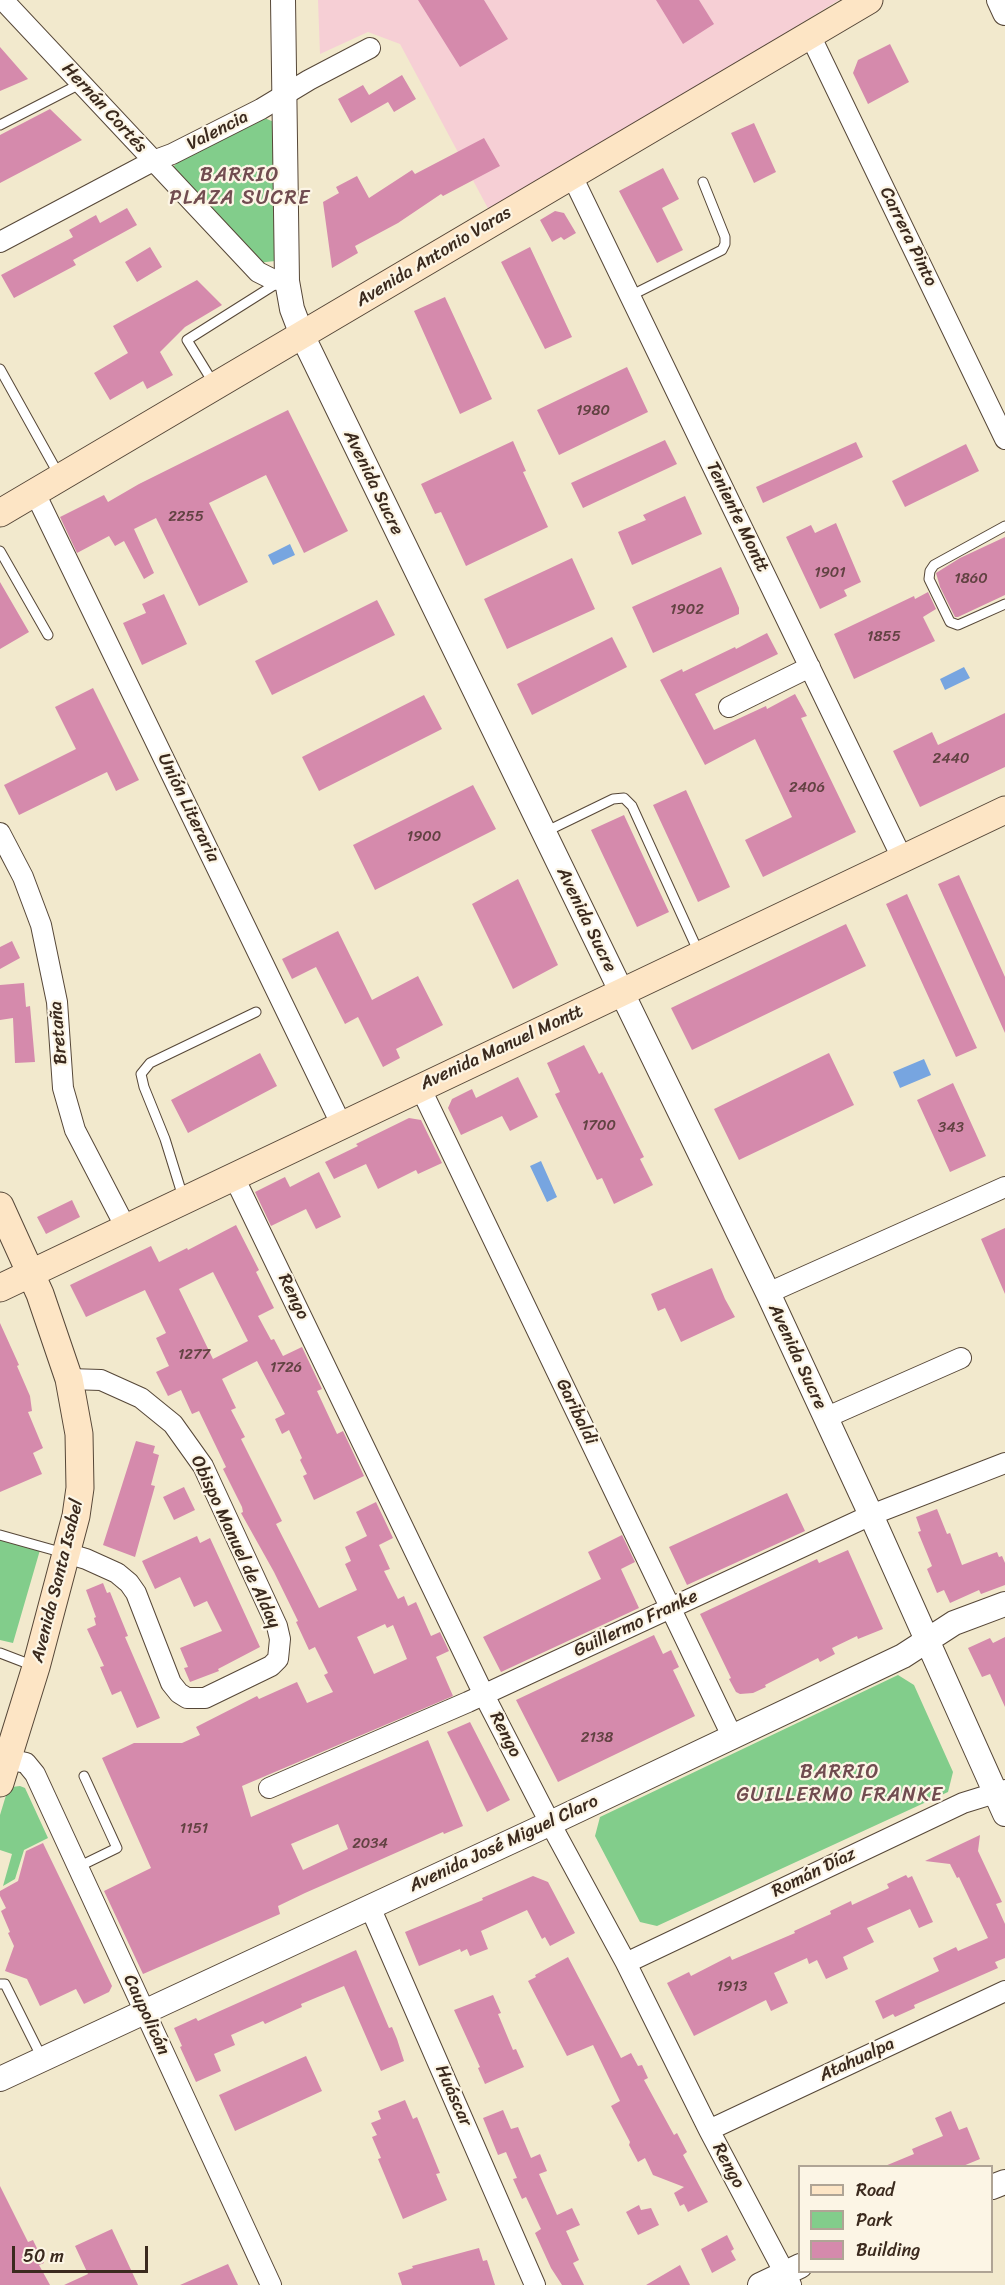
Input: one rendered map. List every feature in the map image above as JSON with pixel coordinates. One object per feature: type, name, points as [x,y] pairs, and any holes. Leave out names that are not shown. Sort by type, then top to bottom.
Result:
[{"type":"main road","name":"Avenida Antonio Varas","points":[[0,513],[869,0]]},
{"type":"main road","name":"Avenida Manuel Montt","points":[[0,1288],[1005,810]]},
{"type":"main road","name":"Avenida Santa Isabel","points":[[0,1206],[31,1273],[62,1353],[79,1434],[80,1488],[76,1516],[36,1666],[4,1771]]},
{"type":"street","name":"Hernán Cortés","points":[[1,0],[258,272],[272,279],[284,281]]},
{"type":"street","name":"Avenida Sucre","points":[[283,0],[284,281],[302,335],[768,1293],[1002,1799]]},
{"type":"street","points":[[999,0],[1005,13]]},
{"type":"street","name":"Carrera Pinto","points":[[810,35],[1005,439]]},
{"type":"street","name":"Valencia","points":[[0,242],[153,160],[172,154],[261,110],[370,48]]},
{"type":"street","name":"Teniente Montt","points":[[572,176],[902,858]]},
{"type":"street","name":"Unión Literaria","points":[[35,493],[341,1124]]},
{"type":"street","points":[[729,707],[810,667]]},
{"type":"street","name":"Bretaña","points":[[0,834],[23,878],[41,926],[57,1002],[63,1088],[75,1130],[126,1228]]},
{"type":"street","name":"Garibaldi","points":[[420,1087],[732,1736]]},
{"type":"street","name":"Rengo","points":[[234,1177],[484,1695],[626,1963],[709,2130],[791,2274]]},
{"type":"street","points":[[768,1293],[1005,1187]]},
{"type":"street","points":[[825,1418],[961,1358]]},
{"type":"street","name":"Obispo Manuel de Alday","points":[[66,1554],[86,1559],[117,1573],[129,1583],[136,1593],[171,1683],[179,1693],[187,1698],[205,1698],[271,1666],[278,1659],[280,1639],[272,1616],[203,1466],[173,1424],[141,1398],[101,1380],[69,1378]]},
{"type":"street","name":"Guillermo Franke","points":[[269,1788],[484,1695],[871,1515],[1005,1463]]},
{"type":"street","name":"Avenida José Miguel Claro","points":[[0,2079],[903,1656],[954,1623],[1005,1604]]},
{"type":"street","name":"Caupolicán","points":[[4,1771],[26,1763],[35,1774],[272,2285]]},
{"type":"street","name":"Román Díaz","points":[[626,1963],[971,1800],[1002,1799]]},
{"type":"street","name":"Huáscar","points":[[370,1907],[535,2285]]},
{"type":"street","name":"Atahualpa","points":[[709,2130],[1005,1991]]},
{"type":"street","points":[[760,2285],[791,2274]]},
{"type":"lane","points":[[0,125],[81,84]]},
{"type":"lane","points":[[630,296],[722,250],[725,237],[703,182]]},
{"type":"lane","points":[[215,386],[187,340],[284,281]]},
{"type":"lane","points":[[0,369],[61,477]]},
{"type":"lane","points":[[1005,526],[934,565],[929,579],[951,622],[958,626],[1005,604]]},
{"type":"lane","points":[[0,551],[48,635]]},
{"type":"lane","points":[[544,833],[613,799],[624,798],[632,806],[700,955]]},
{"type":"lane","points":[[184,1200],[141,1074],[150,1063],[256,1012]]},
{"type":"lane","points":[[0,1535],[66,1554]]},
{"type":"lane","points":[[0,1653],[36,1666]]},
{"type":"lane","points":[[78,1867],[117,1848],[84,1776]]},
{"type":"lane","points":[[0,1984],[5,1984],[42,2059]]},
{"type":"shaded area","points":[[318,0],[839,0],[491,214],[400,44],[368,32],[320,54]]},
{"type":"green space","points":[[262,117],[274,122],[275,261],[257,263],[174,176],[174,166],[184,155]]},
{"type":"green space","points":[[0,1540],[40,1550],[13,1643],[0,1640]]},
{"type":"green space","points":[[898,1675],[914,1685],[953,1772],[948,1792],[657,1926],[640,1922],[595,1836],[600,1817]]},
{"type":"green space","points":[[12,1787],[25,1788],[48,1838],[24,1850],[15,1879],[3,1886],[12,1854],[0,1850],[0,1815],[7,1792]]},
{"type":"water","points":[[290,544],[295,555],[273,565],[268,555]]},
{"type":"water","points":[[964,667],[970,678],[945,690],[940,679]]},
{"type":"water","points":[[924,1059],[931,1075],[900,1088],[893,1072]]},
{"type":"water","points":[[541,1161],[557,1197],[547,1202],[530,1166]]},
{"type":"building","points":[[418,0],[484,0],[508,39],[460,67]]},
{"type":"building","points":[[656,0],[699,0],[714,24],[683,44]]},
{"type":"building","points":[[890,44],[909,82],[868,104],[853,73],[858,60]]},
{"type":"building","points":[[0,47],[28,79],[0,91]]},
{"type":"building","points":[[402,75],[416,99],[394,112],[388,102],[351,123],[338,99],[363,85],[369,95]]},
{"type":"building","points":[[50,109],[82,140],[0,183],[0,135]]},
{"type":"building","points":[[754,123],[776,172],[754,183],[731,133]]},
{"type":"building","points":[[484,138],[500,166],[443,196],[441,194],[398,223],[355,246],[358,253],[332,268],[323,202],[339,193],[336,187],[357,176],[369,198],[412,170],[415,174]]},
{"type":"building","points":[[663,168],[679,199],[662,208],[683,250],[657,263],[619,191]]},
{"type":"building","points":[[127,208],[137,225],[73,260],[76,265],[14,298],[1,275],[73,237],[69,230],[96,215],[100,223]]},
{"type":"building","points":[[555,211],[564,213],[576,233],[564,240],[561,237],[552,242],[540,220]]},
{"type":"building","points":[[150,247],[162,267],[137,282],[125,262]]},
{"type":"building","points":[[530,247],[572,337],[545,349],[501,262]]},
{"type":"building","points":[[197,280],[222,305],[185,327],[160,352],[173,375],[147,389],[143,381],[110,400],[94,373],[128,353],[113,326]]},
{"type":"building","points":[[445,297],[492,399],[460,414],[414,311]]},
{"type":"building","points":[[627,367],[648,412],[559,455],[537,410]]},
{"type":"building","points":[[288,410],[348,531],[304,553],[266,475],[209,503],[248,582],[199,606],[156,518],[134,529],[154,573],[144,579],[124,541],[115,546],[109,536],[77,553],[60,517],[104,495],[108,502],[139,484]]},
{"type":"building","points":[[665,440],[677,464],[583,508],[571,483]]},
{"type":"building","points":[[513,441],[526,471],[523,472],[548,527],[466,566],[441,512],[435,514],[421,484]]},
{"type":"building","points":[[856,442],[863,457],[763,503],[756,487]]},
{"type":"building","points":[[966,444],[979,471],[905,507],[892,481]]},
{"type":"building","points":[[685,496],[702,534],[632,565],[618,532],[646,520],[643,515]]},
{"type":"building","points":[[836,523],[861,582],[844,590],[847,596],[820,609],[786,537],[811,525],[815,533]]},
{"type":"building","points":[[1005,537],[1005,595],[955,617],[940,587],[936,573],[960,558]]},
{"type":"building","points":[[572,558],[595,609],[507,649],[484,599]]},
{"type":"building","points":[[721,567],[739,608],[739,614],[653,653],[632,607]]},
{"type":"building","points":[[0,582],[29,632],[0,649]]},
{"type":"building","points":[[928,592],[936,609],[923,617],[935,641],[854,679],[834,634],[914,596],[915,599]]},
{"type":"building","points":[[164,594],[187,644],[142,665],[123,623],[146,613],[142,604]]},
{"type":"building","points":[[377,600],[395,635],[272,695],[255,661]]},
{"type":"building","points":[[767,633],[778,654],[695,694],[714,730],[766,706],[767,709],[795,694],[807,716],[801,718],[856,832],[763,877],[745,840],[792,817],[755,739],[705,765],[660,680],[682,669],[683,672],[735,647],[736,649]]},
{"type":"building","points":[[612,637],[627,667],[532,715],[517,684]]},
{"type":"building","points":[[93,688],[139,780],[116,791],[107,772],[19,815],[4,785],[76,749],[55,707]]},
{"type":"building","points":[[424,695],[442,729],[319,791],[302,757]]},
{"type":"building","points":[[1005,713],[1005,767],[920,807],[893,751],[932,732],[938,745]]},
{"type":"building","points":[[473,785],[496,829],[375,890],[353,845]]},
{"type":"building","points":[[686,790],[730,887],[698,902],[653,805]]},
{"type":"building","points":[[624,815],[669,912],[637,927],[591,830]]},
{"type":"building","points":[[959,875],[1005,977],[1005,1033],[938,884]]},
{"type":"building","points":[[518,879],[558,965],[513,989],[472,904]]},
{"type":"building","points":[[907,894],[977,1048],[956,1057],[886,904]]},
{"type":"building","points":[[846,924],[866,966],[692,1050],[671,1008]]},
{"type":"building","points":[[338,931],[372,1000],[418,976],[443,1025],[396,1049],[400,1058],[383,1067],[358,1017],[345,1024],[316,967],[292,979],[282,959]]},
{"type":"building","points":[[12,941],[20,958],[0,969],[0,947]]},
{"type":"building","points":[[24,983],[26,1007],[30,1006],[35,1062],[15,1063],[13,1018],[0,1020],[0,985]]},
{"type":"building","points":[[584,1045],[599,1074],[602,1072],[644,1157],[640,1159],[653,1185],[614,1204],[602,1178],[597,1180],[555,1094],[560,1092],[547,1063]]},
{"type":"building","points":[[260,1053],[277,1086],[188,1133],[171,1100]]},
{"type":"building","points":[[829,1053],[854,1105],[739,1160],[714,1109]]},
{"type":"building","points":[[518,1077],[538,1117],[510,1131],[502,1116],[461,1135],[448,1108],[452,1099],[472,1089],[476,1098]]},
{"type":"building","points":[[953,1083],[986,1156],[950,1172],[917,1100]]},
{"type":"building","points":[[409,1118],[421,1120],[442,1163],[418,1174],[416,1170],[378,1189],[366,1164],[334,1179],[325,1162]]},
{"type":"building","points":[[319,1172],[341,1217],[316,1229],[306,1209],[271,1226],[255,1192],[285,1177],[290,1187]]},
{"type":"building","points":[[72,1200],[80,1217],[46,1234],[37,1217]]},
{"type":"building","points":[[236,1225],[259,1270],[256,1272],[274,1308],[258,1316],[283,1356],[302,1347],[322,1389],[317,1391],[337,1434],[343,1431],[364,1476],[314,1500],[303,1476],[307,1474],[300,1460],[302,1458],[289,1430],[282,1434],[275,1419],[285,1414],[257,1361],[222,1379],[236,1408],[231,1410],[245,1437],[241,1439],[282,1521],[276,1524],[319,1608],[357,1590],[345,1564],[351,1561],[345,1547],[367,1536],[356,1512],[376,1502],[393,1538],[379,1545],[390,1569],[384,1571],[398,1599],[404,1596],[408,1606],[416,1602],[431,1636],[440,1632],[449,1651],[436,1657],[453,1696],[242,1786],[251,1817],[428,1740],[463,1826],[444,1834],[443,1832],[305,1893],[278,1906],[280,1914],[143,1974],[104,1891],[151,1868],[102,1758],[134,1743],[182,1743],[200,1735],[196,1727],[257,1696],[259,1699],[297,1682],[307,1703],[333,1692],[324,1675],[328,1673],[315,1647],[309,1650],[296,1622],[298,1621],[274,1572],[241,1513],[243,1512],[242,1507],[223,1469],[226,1467],[199,1411],[192,1414],[181,1390],[168,1396],[156,1372],[169,1366],[156,1338],[166,1333],[145,1290],[86,1317],[70,1285],[151,1246],[159,1262],[187,1248],[188,1250]],"holes":[[[213,1272],[248,1341],[213,1359],[179,1289]],[[385,1624],[387,1628],[393,1625],[407,1659],[374,1674],[357,1637]],[[338,1824],[348,1849],[303,1870],[291,1844]]]},
{"type":"building","points":[[1005,1228],[1005,1294],[981,1239]]},
{"type":"building","points":[[712,1268],[735,1317],[681,1342],[665,1308],[658,1311],[651,1294]]},
{"type":"building","points":[[0,1323],[30,1396],[32,1411],[28,1412],[43,1448],[33,1453],[42,1474],[0,1492]]},
{"type":"building","points":[[136,1441],[155,1446],[153,1453],[159,1455],[151,1485],[155,1486],[135,1557],[103,1545]]},
{"type":"building","points":[[184,1487],[195,1510],[174,1520],[163,1497]]},
{"type":"building","points":[[787,1493],[805,1531],[687,1585],[669,1547]]},
{"type":"building","points":[[937,1509],[947,1534],[950,1533],[962,1565],[997,1552],[1005,1563],[1005,1585],[981,1594],[979,1590],[950,1603],[944,1590],[937,1593],[927,1569],[932,1566],[918,1532],[921,1531],[916,1517]]},
{"type":"building","points":[[622,1535],[635,1562],[621,1569],[639,1608],[501,1672],[483,1637],[601,1579],[588,1552]]},
{"type":"building","points":[[197,1536],[200,1543],[210,1538],[260,1647],[218,1669],[219,1671],[190,1682],[184,1668],[188,1667],[180,1648],[222,1631],[207,1601],[194,1607],[180,1577],[155,1589],[142,1561]]},
{"type":"building","points":[[848,1550],[883,1629],[858,1639],[857,1636],[832,1648],[835,1654],[820,1662],[818,1658],[753,1693],[736,1692],[700,1614],[817,1559],[819,1563]]},
{"type":"building","points":[[103,1583],[107,1593],[110,1592],[128,1636],[125,1637],[160,1718],[137,1728],[121,1691],[112,1695],[100,1667],[104,1666],[87,1629],[96,1625],[94,1618],[96,1617],[86,1590]]},
{"type":"building","points":[[654,1635],[663,1654],[671,1650],[679,1667],[673,1670],[695,1716],[558,1782],[516,1700]]},
{"type":"building","points":[[1005,1637],[1005,1707],[990,1674],[982,1677],[968,1648],[990,1638],[993,1643]]},
{"type":"building","points":[[470,1722],[510,1800],[487,1812],[447,1732]]},
{"type":"building","points":[[980,1835],[978,1851],[1002,1902],[996,1904],[1005,1924],[1005,1958],[995,1962],[998,1968],[914,2005],[915,2008],[895,2017],[893,2014],[883,2019],[875,2001],[939,1971],[933,1958],[956,1947],[958,1951],[988,1938],[959,1877],[957,1878],[950,1864],[925,1861]]},
{"type":"building","points":[[43,1843],[112,1986],[109,1992],[84,2004],[76,1989],[40,2006],[27,1979],[5,1971],[14,1946],[1,1911],[6,1908],[0,1891],[18,1881],[26,1851]]},
{"type":"building","points":[[906,1875],[908,1878],[912,1876],[933,1922],[919,1928],[910,1909],[867,1928],[874,1942],[843,1957],[848,1969],[826,1979],[817,1960],[809,1964],[807,1958],[774,1973],[788,2003],[771,2011],[766,2000],[694,2036],[667,1983],[689,1972],[691,1976],[730,1956],[732,1960],[795,1933],[794,1931],[831,1914],[830,1911],[851,1901],[852,1905],[889,1888],[887,1884]]},
{"type":"building","points":[[533,1876],[548,1882],[575,1933],[550,1946],[545,1937],[542,1939],[527,1910],[481,1931],[488,1949],[470,1956],[467,1949],[461,1952],[460,1949],[419,1966],[405,1932],[483,1900],[482,1898]]},
{"type":"building","points":[[356,1950],[389,2028],[392,2027],[404,2061],[381,2071],[344,1986],[301,2004],[302,2007],[265,2024],[263,2021],[231,2035],[235,2045],[214,2054],[221,2071],[196,2082],[174,2028],[196,2018],[198,2021]]},
{"type":"building","points":[[568,1957],[621,2058],[631,2053],[638,2066],[642,2065],[648,2078],[644,2080],[674,2135],[677,2133],[687,2152],[683,2155],[708,2202],[688,2212],[684,2204],[680,2206],[674,2193],[684,2187],[653,2175],[645,2158],[638,2162],[611,2106],[620,2101],[593,2045],[567,2056],[528,1981]]},
{"type":"building","points":[[493,1995],[513,2050],[516,2049],[524,2067],[485,2084],[478,2068],[480,2067],[454,2010]]},
{"type":"building","points":[[306,2056],[322,2091],[235,2131],[219,2095]]},
{"type":"building","points":[[405,2100],[413,2119],[417,2117],[440,2173],[436,2174],[447,2200],[403,2219],[378,2159],[381,2158],[372,2137],[377,2135],[371,2123],[381,2119],[378,2111]]},
{"type":"building","points":[[503,2110],[511,2129],[518,2127],[531,2158],[540,2154],[547,2171],[539,2174],[557,2215],[572,2208],[580,2225],[566,2231],[579,2260],[573,2263],[584,2285],[562,2285],[551,2268],[535,2233],[541,2229],[526,2197],[522,2199],[513,2179],[517,2178],[506,2152],[498,2155],[483,2118]]},
{"type":"building","points":[[951,2111],[959,2130],[967,2127],[980,2159],[965,2165],[887,2165],[914,2154],[912,2149],[943,2136],[935,2118]]},
{"type":"building","points":[[0,2186],[28,2242],[33,2240],[44,2263],[39,2265],[50,2285],[0,2285]]},
{"type":"building","points":[[639,2205],[641,2210],[651,2208],[659,2225],[638,2235],[626,2212]]},
{"type":"building","points":[[112,2229],[138,2285],[64,2285],[88,2274],[75,2246]]},
{"type":"building","points":[[727,2235],[734,2249],[731,2251],[736,2260],[712,2273],[701,2249]]},
{"type":"building","points":[[479,2248],[483,2261],[487,2260],[495,2285],[402,2285],[398,2273],[413,2268],[412,2266]]},
{"type":"building","points":[[228,2264],[238,2285],[180,2285]]},
{"type":"building","points":[[680,2265],[690,2285],[646,2285]]},
{"type":"district","name":"BARRIO PLAZA SUCRE","points":[[240,188]]},
{"type":"district","name":"BARRIO GUILLERMO FRANKE","points":[[840,1784]]}]
